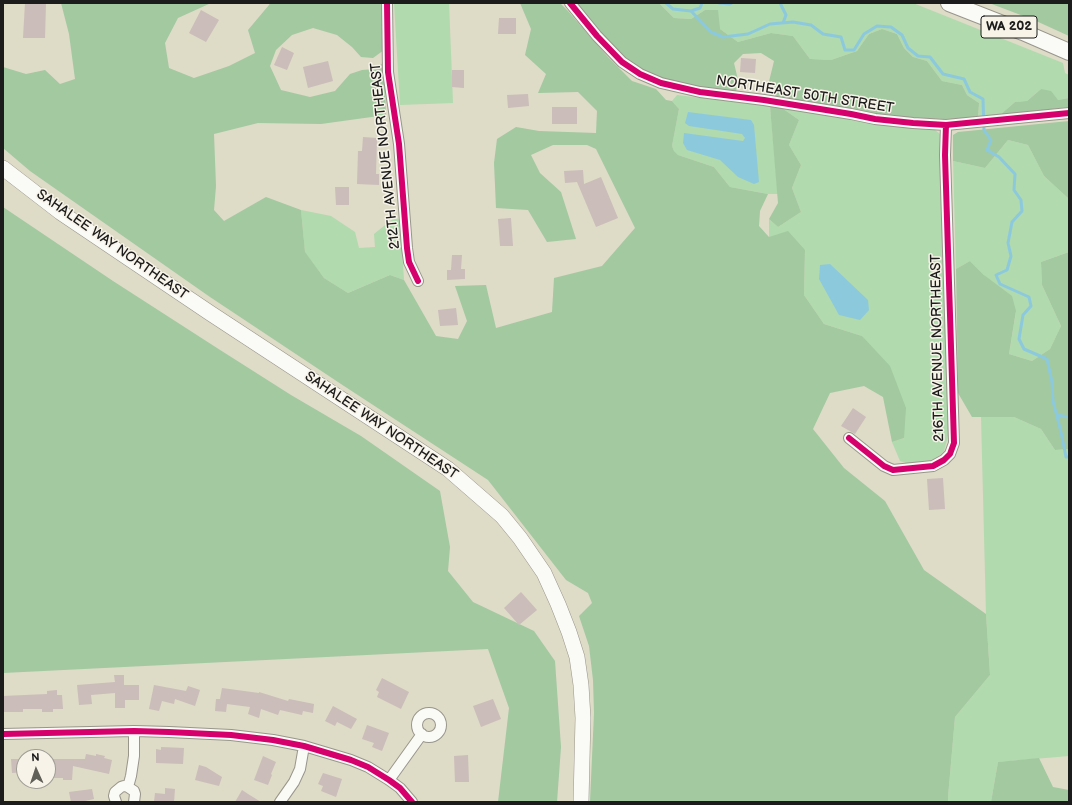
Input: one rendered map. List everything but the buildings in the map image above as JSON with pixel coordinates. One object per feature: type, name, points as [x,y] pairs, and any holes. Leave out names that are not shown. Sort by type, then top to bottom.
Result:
[{"type":"main road","name":"WA 202","points":[[949,3],[1069,52]]},
{"type":"main road","name":"SAHALEE WAY NORTHEAST","points":[[3,168],[60,212],[448,470],[502,516],[520,538],[544,573],[561,611],[577,657],[581,685],[583,718],[581,802]]},
{"type":"street","name":"212TH AVENUE NORTHEAST","points":[[387,3],[388,72],[399,144],[407,248],[409,262],[418,281]]},
{"type":"street","name":"NORTHEAST 50TH STREET","points":[[570,3],[597,36],[622,62],[640,74],[661,83],[700,92],[764,100],[875,119],[946,125],[1069,113]]},
{"type":"street","name":"216TH AVENUE NORTHEAST","points":[[849,438],[884,466],[893,470],[933,466],[944,460],[950,454],[954,443],[945,155],[946,125]]},
{"type":"street","points":[[3,734],[134,731],[232,735],[273,740],[304,746],[351,760],[368,767],[390,780],[400,788],[412,802]]},
{"type":"street","points":[[128,787],[134,756],[134,731]]},
{"type":"street","points":[[390,780],[422,734]]},
{"type":"street","points":[[280,802],[294,782],[300,769],[304,746]]},
{"type":"street","points":[[116,802],[114,796],[121,787],[128,787],[134,791],[134,802]]},
{"type":"green space","points":[[61,3],[211,3],[178,18],[165,43],[169,68],[194,78],[229,66],[255,53],[248,30],[270,3],[383,3],[384,50],[373,58],[361,57],[352,47],[337,35],[313,28],[292,35],[276,50],[270,66],[281,90],[310,97],[335,91],[350,74],[362,70],[375,69],[384,62],[386,115],[321,124],[258,123],[214,134],[216,186],[214,210],[224,221],[266,197],[301,210],[305,252],[324,278],[348,293],[390,275],[404,280],[436,336],[458,339],[467,321],[455,286],[486,285],[496,328],[552,312],[554,278],[602,266],[635,228],[596,149],[587,145],[553,145],[531,155],[540,173],[561,192],[576,239],[547,242],[528,210],[496,208],[494,163],[497,139],[516,127],[539,131],[596,133],[597,111],[578,92],[538,93],[546,74],[525,55],[531,29],[520,3],[560,3],[608,57],[632,81],[656,89],[666,100],[672,101],[679,109],[672,146],[674,151],[678,155],[714,167],[730,187],[768,194],[760,211],[759,226],[769,237],[788,231],[805,250],[804,295],[824,324],[862,336],[890,366],[906,408],[904,438],[892,442],[883,397],[864,386],[830,393],[813,429],[844,468],[885,501],[924,570],[986,614],[990,675],[955,717],[948,802],[590,802],[594,713],[593,680],[589,646],[579,616],[592,603],[588,593],[566,580],[488,480],[210,297],[30,171],[3,148],[3,67],[26,74],[45,70],[60,84],[75,79],[69,34]]},
{"type":"green space","points":[[394,3],[449,3],[453,103],[400,105]]},
{"type":"green space","points":[[573,3],[659,3],[674,18],[691,19],[705,10],[718,10],[720,29],[738,42],[771,33],[793,36],[810,59],[831,60],[857,51],[869,34],[882,29],[897,34],[904,48],[913,57],[927,61],[942,81],[962,85],[967,95],[979,103],[978,118],[944,119],[907,117],[863,112],[766,94],[774,61],[761,53],[743,54],[734,63],[738,80],[736,92],[696,86],[661,78],[636,67],[620,54]]},
{"type":"green space","points":[[659,3],[913,3],[1063,63],[1065,73],[1069,75],[1069,98],[1058,100],[1041,89],[1027,101],[1015,102],[1000,115],[978,118],[979,103],[967,95],[962,85],[942,81],[927,61],[913,57],[904,48],[897,34],[882,29],[869,34],[857,51],[831,60],[810,59],[793,36],[771,33],[738,42],[720,29],[705,10],[691,19],[674,18]]},
{"type":"green space","points":[[989,3],[1069,3],[1069,36],[1034,20]]},
{"type":"green space","points":[[1041,89],[1051,91],[1058,100],[1069,98],[1069,107],[1000,115],[1015,102],[1027,101]]},
{"type":"green space","points":[[677,95],[770,106],[778,194],[768,194],[730,187],[714,167],[678,155],[672,146],[679,109],[672,101]]},
{"type":"green space","points":[[770,106],[782,108],[799,120],[789,145],[801,165],[792,188],[801,212],[778,227],[769,219],[778,203]]},
{"type":"green space","points":[[782,108],[863,122],[935,130],[940,134],[948,436],[944,451],[934,461],[909,464],[900,461],[892,442],[904,438],[862,336],[824,324],[804,295],[805,250],[769,237],[769,219],[778,227],[801,212],[792,188],[801,165],[789,145],[799,120]]},
{"type":"green space","points":[[1069,121],[1069,199],[1044,176],[1028,145],[1008,140],[985,168],[953,161],[953,135],[958,132]]},
{"type":"green space","points":[[1008,140],[1028,145],[1044,176],[1069,199],[1069,252],[1041,262],[1042,285],[1061,326],[1050,349],[1032,361],[1009,354],[1016,312],[970,261],[956,269],[953,161],[985,168]]},
{"type":"green space","points":[[3,207],[113,281],[217,348],[291,395],[361,436],[440,491],[450,547],[448,571],[473,602],[534,631],[555,661],[561,747],[557,802],[498,802],[509,708],[488,649],[3,673]]},
{"type":"green space","points":[[301,210],[331,216],[355,232],[359,248],[375,247],[374,234],[394,218],[400,219],[404,280],[390,275],[348,293],[324,278],[305,253]]},
{"type":"green space","points":[[1069,252],[1069,449],[1055,450],[1041,429],[1014,417],[972,417],[958,393],[956,269],[970,261],[984,275],[1012,296],[1016,311],[1009,354],[1032,361],[1050,349],[1061,326],[1042,285],[1041,262]]},
{"type":"green space","points":[[981,417],[1014,417],[1041,429],[1055,450],[1069,449],[1069,756],[998,762],[991,802],[948,802],[955,717],[990,675],[986,614]]},
{"type":"green space","points":[[1039,758],[1053,787],[1069,790],[1069,802],[991,802],[998,762]]},
{"type":"water","points":[[688,112],[751,120],[754,125],[759,182],[754,184],[738,177],[720,160],[687,150],[683,143],[684,133],[743,141],[745,138],[742,134],[689,126],[685,123]]},
{"type":"water","points":[[830,264],[868,300],[869,310],[860,320],[839,315],[819,279],[820,265]]},
{"type":"waterway","points":[[666,3],[673,9],[691,11],[711,32],[723,37],[748,34],[770,24],[793,22],[811,25],[823,34],[841,37],[845,50],[854,50],[864,34],[877,26],[891,27],[902,35],[908,48],[918,56],[930,57],[943,74],[964,79],[970,92],[983,99],[984,130],[991,140],[987,150],[999,157],[1015,174],[1014,190],[1021,200],[1022,211],[1012,222],[1008,243],[1011,256],[1007,270],[996,275],[1000,284],[1029,297],[1031,306],[1023,315],[1019,339],[1024,349],[1047,359],[1052,382],[1053,401],[1066,457],[1069,457]]},
{"type":"waterway","points":[[691,11],[700,8],[702,3]]},
{"type":"waterway","points":[[719,3],[732,3]]},
{"type":"waterway","points":[[780,3],[786,15],[783,23]]},
{"type":"waterway","points":[[1057,415],[1069,417]]},
{"type":"cycle path","points":[[387,3],[388,72],[399,144],[407,248],[409,262],[418,281]]},
{"type":"cycle path","points":[[570,3],[597,36],[622,62],[640,74],[661,83],[700,92],[764,100],[875,119],[946,125],[1069,113]]},
{"type":"cycle path","points":[[849,438],[884,466],[893,470],[933,466],[944,460],[950,454],[954,443],[945,155],[946,125]]},
{"type":"cycle path","points":[[3,734],[134,731],[231,735],[273,740],[304,746],[351,760],[368,767],[400,788],[412,802]]}]
